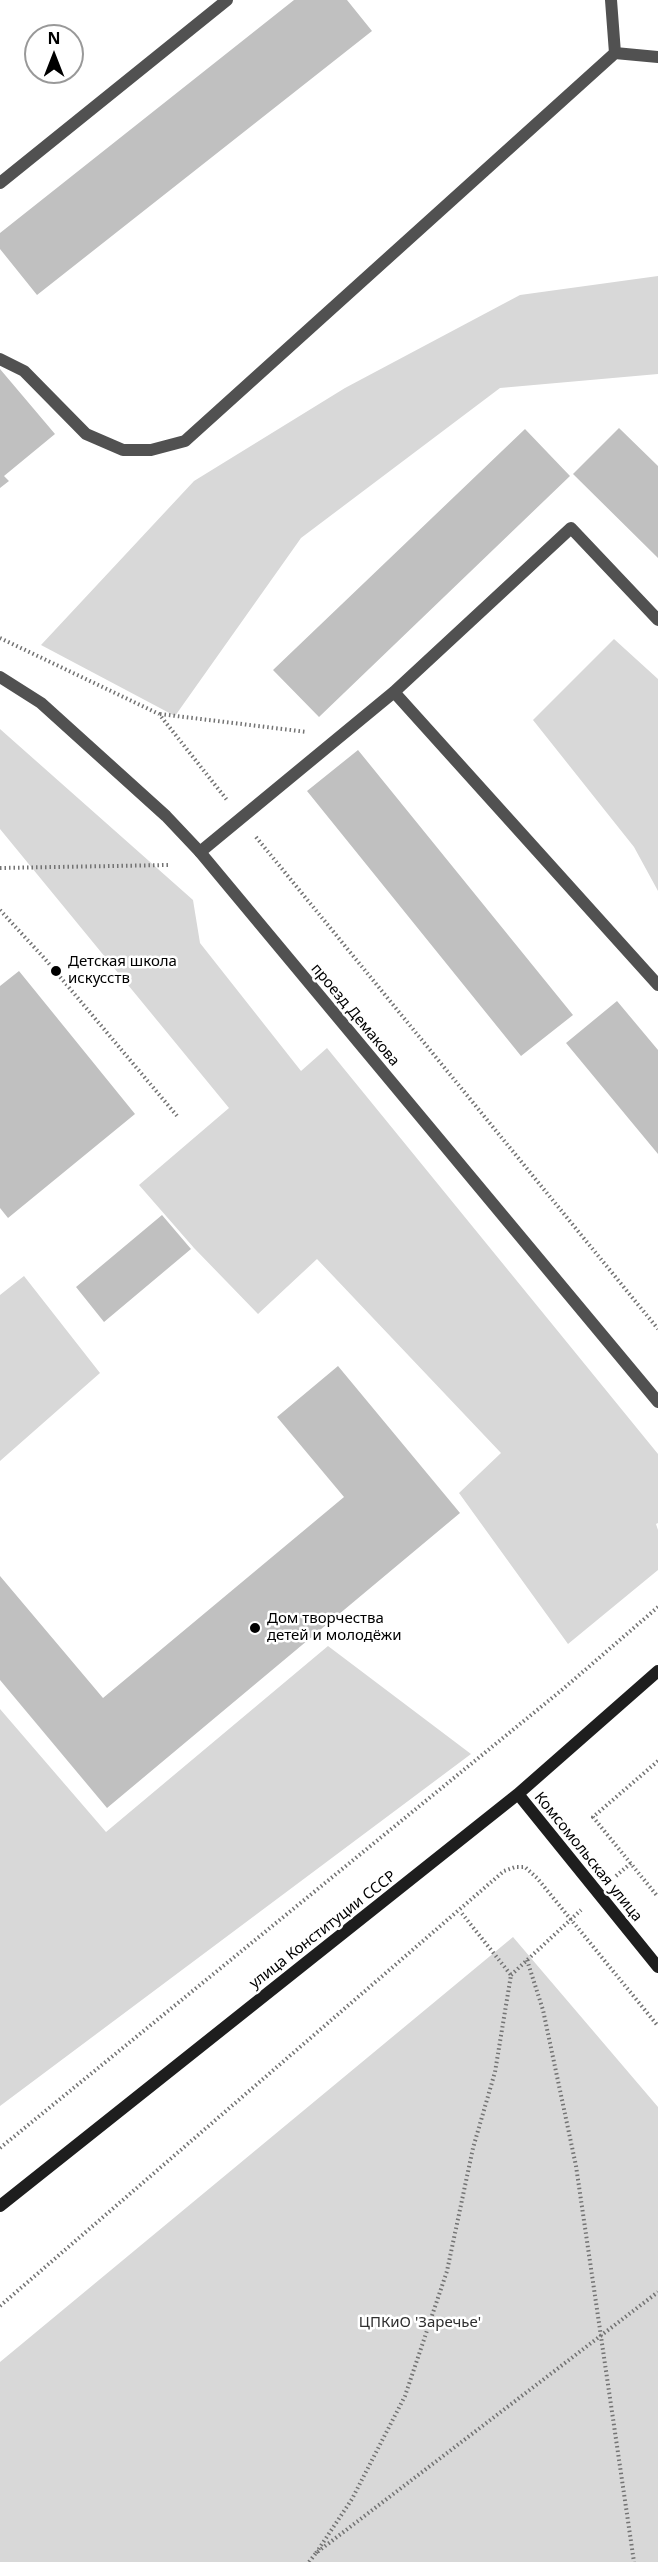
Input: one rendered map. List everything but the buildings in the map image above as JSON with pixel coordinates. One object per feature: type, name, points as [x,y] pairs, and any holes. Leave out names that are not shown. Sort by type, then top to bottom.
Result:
[{"type":"street","points":[[0,183],[227,0]]},
{"type":"street","points":[[611,0],[615,53]]},
{"type":"street","points":[[0,358],[24,371],[86,434],[123,450],[151,450],[185,441],[615,53],[658,57]]},
{"type":"street","points":[[200,852],[394,692],[571,528],[658,620]]},
{"type":"street","name":"проезд Демакова","points":[[0,677],[40,703],[166,816],[200,852],[658,1402]]},
{"type":"street","points":[[394,692],[658,985]]},
{"type":"street","name":"улица Конституции СССР","points":[[0,2206],[518,1794],[658,1671]]},
{"type":"street","name":"Комсомольская улица","points":[[518,1794],[658,1967]]},
{"type":"path","points":[[0,638],[159,714],[340,736]]},
{"type":"path","points":[[159,714],[241,818],[658,1329]]},
{"type":"path","points":[[0,868],[168,865]]},
{"type":"path","points":[[0,910],[45,959],[178,1117]]},
{"type":"path","points":[[0,2148],[562,1689],[658,1607]]},
{"type":"path","points":[[658,1761],[593,1817],[658,1897]]},
{"type":"path","points":[[309,2562],[352,2499],[405,2396],[443,2283],[473,2148],[495,2072],[511,1975],[571,1920],[597,1891],[631,1863]]},
{"type":"path","points":[[0,2306],[504,1871],[514,1867],[525,1867],[658,2026]]},
{"type":"path","points":[[460,1911],[511,1975]]},
{"type":"path","points":[[527,1960],[543,2010],[562,2091],[576,2166],[634,2562]]},
{"type":"path","points":[[316,2553],[658,2292]]},
{"type":"green space","points":[[658,276],[658,374],[500,388],[301,538],[175,716],[41,645],[194,481],[345,388],[520,295]]},
{"type":"green space","points":[[614,639],[658,679],[658,891],[634,847],[533,720]]},
{"type":"green space","points":[[0,729],[193,900],[200,943],[301,1071],[327,1048],[658,1454],[658,1523],[656,1524],[658,1570],[568,1644],[459,1493],[501,1453],[317,1259],[258,1314],[194,1248],[139,1185],[229,1108],[0,829]]},
{"type":"green space","points":[[24,1276],[100,1373],[0,1461],[0,1295]]},
{"type":"green space","points":[[328,1646],[471,1754],[0,2106],[0,1709],[106,1832]]},
{"type":"green space","name":"ЦПКиО 'Заречье'","points":[[513,1937],[658,2107],[658,2562],[0,2562],[0,2362]]},
{"type":"place","name":"Детская школа искусств","points":[[56,971]]},
{"type":"place","name":"Дом творчества детей и молодёжи","points":[[255,1628]]}]
